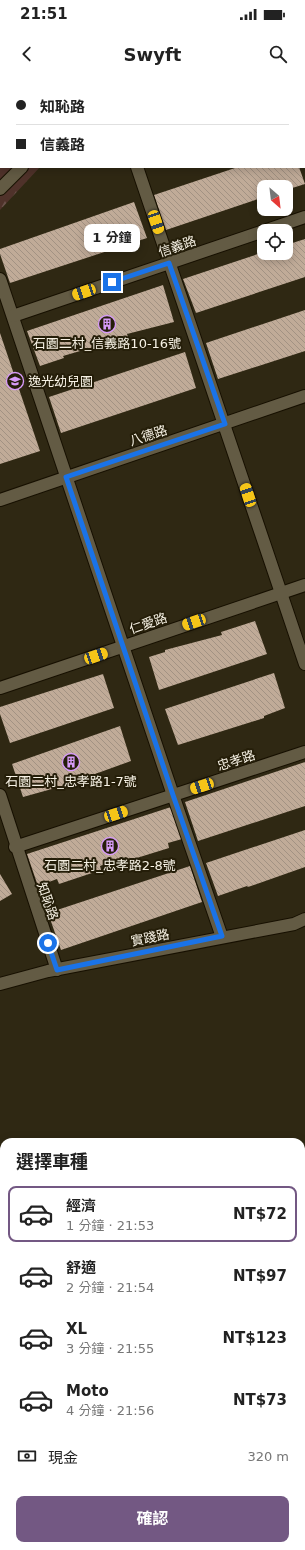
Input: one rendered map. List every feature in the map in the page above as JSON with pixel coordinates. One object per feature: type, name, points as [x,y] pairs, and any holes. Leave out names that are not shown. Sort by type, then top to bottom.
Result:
[{"type":"lane","points":[[0,189],[21,168]]},
{"type":"lane","points":[[137,168],[305,664]]},
{"type":"lane","name":"信義路","points":[[13,316],[305,217]]},
{"type":"lane","points":[[0,279],[173,795],[222,936]]},
{"type":"lane","name":"八德路","points":[[0,500],[305,396]]},
{"type":"lane","name":"仁愛路","points":[[0,688],[305,585]]},
{"type":"lane","name":"忠孝路","points":[[15,847],[305,752]]},
{"type":"lane","name":"知恥路","points":[[0,795],[15,847],[57,970]]},
{"type":"lane","name":"實踐路","points":[[0,984],[48,971],[222,936],[294,924],[305,919]]},
{"type":"green space","points":[[0,168],[39,168],[0,210]]},
{"type":"building","points":[[235,168],[299,168],[305,184],[293,188],[293,180],[257,180],[257,199],[166,230],[154,195]]},
{"type":"building","points":[[134,202],[147,238],[10,283],[0,254],[0,249]]},
{"type":"building","points":[[305,239],[305,277],[196,313],[183,279],[257,254],[257,260],[293,260],[293,243]]},
{"type":"building","name":"石園二村_信義路10-16號","points":[[163,285],[174,322],[127,334],[128,337],[63,356],[64,358],[40,366],[27,331]]},
{"type":"building","points":[[305,310],[305,351],[218,379],[206,343]]},
{"type":"building","points":[[0,333],[40,451],[0,464]]},
{"type":"building","points":[[185,352],[196,388],[61,433],[49,397]]},
{"type":"building","points":[[255,621],[267,654],[159,690],[149,657],[165,652],[165,650],[222,635],[221,632]]},
{"type":"building","points":[[274,673],[285,708],[264,716],[264,718],[178,745],[165,709]]},
{"type":"building","points":[[103,674],[114,708],[10,743],[0,714],[0,707]]},
{"type":"building","name":"石園二村_忠孝路1-7號","points":[[120,726],[131,761],[59,787],[23,797],[12,764]]},
{"type":"building","points":[[305,762],[305,806],[198,841],[185,802]]},
{"type":"building","name":"石園二村_忠孝路2-8號","points":[[171,807],[182,839],[168,843],[169,848],[127,861],[126,857],[100,866],[101,870],[59,884],[57,879],[38,886],[27,854]]},
{"type":"building","points":[[305,830],[305,867],[218,896],[206,863]]},
{"type":"building","points":[[190,866],[202,902],[61,950],[48,913]]},
{"type":"building","points":[[0,874],[12,894],[0,901]]},
{"type":"place","name":"石園二村_信義路10-16號","points":[[107,324]]},
{"type":"place","name":"逸光幼兒園","points":[[15,381]]},
{"type":"place","name":"石園二村_忠孝路1-7號","points":[[71,762]]},
{"type":"place","name":"石園二村_忠孝路2-8號","points":[[110,846]]},
{"type":"route","points":[[48,943],[57,970],[222,936],[66,477],[225,424],[169,263],[112,282]]}]
